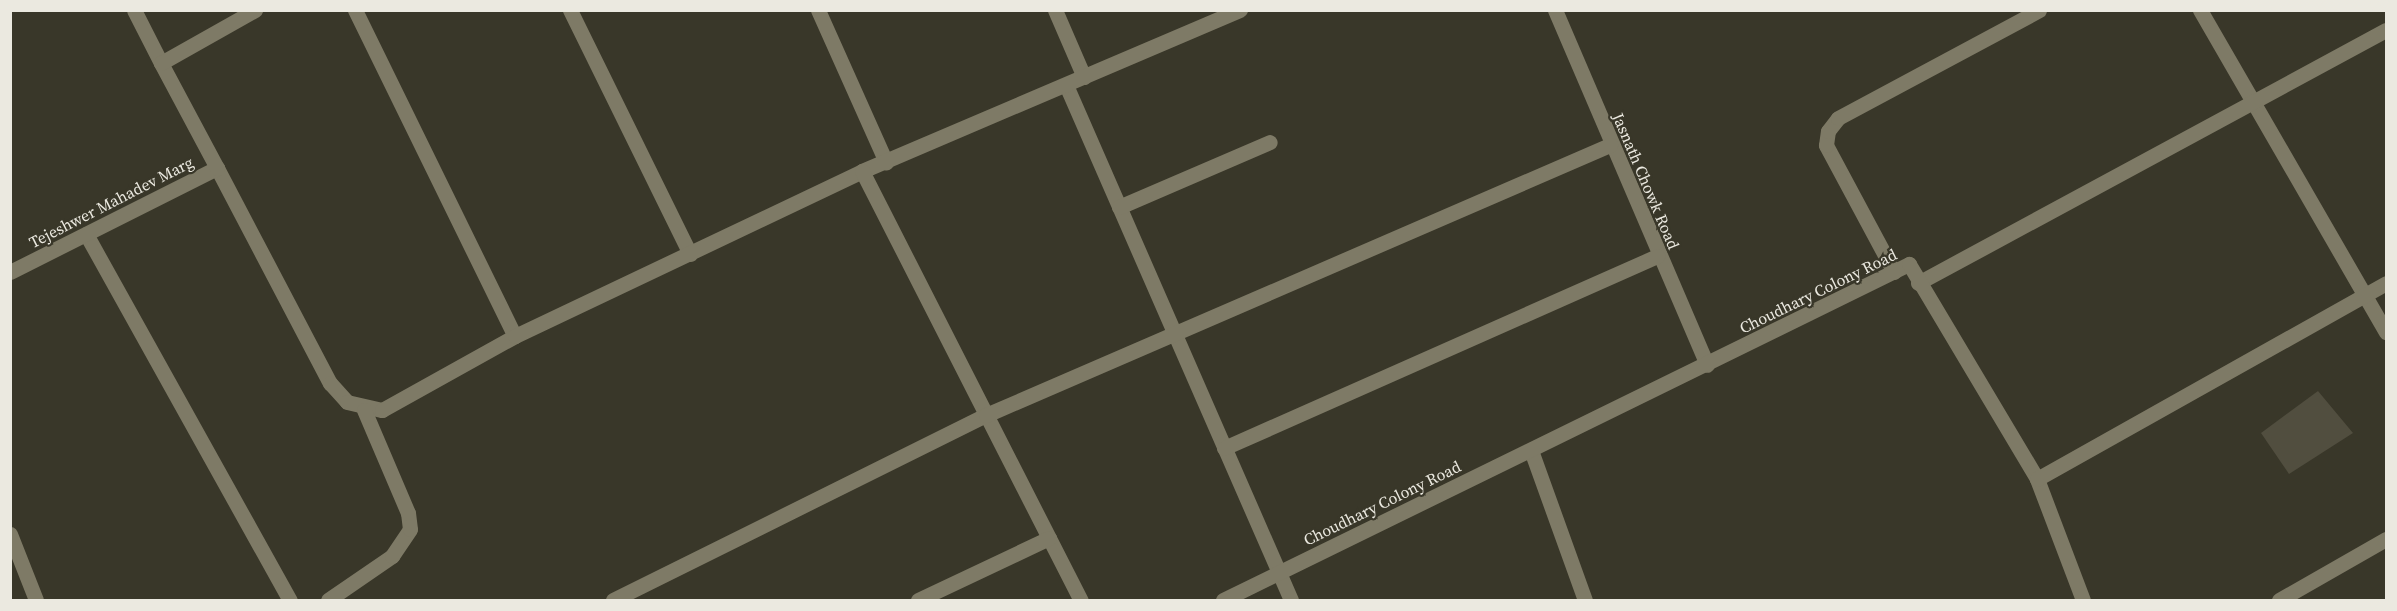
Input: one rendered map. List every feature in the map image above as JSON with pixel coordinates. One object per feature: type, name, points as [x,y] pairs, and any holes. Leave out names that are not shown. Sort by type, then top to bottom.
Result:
[{"type":"street","name":"Tejeshwer Mahadev Marg","points":[[10,272],[217,168],[134,10]]},
{"type":"street","points":[[161,63],[255,10]]},
{"type":"street","points":[[356,10],[515,336]]},
{"type":"street","points":[[570,10],[690,254]]},
{"type":"street","points":[[818,10],[886,162]]},
{"type":"street","points":[[1055,10],[1084,78]]},
{"type":"street","points":[[217,168],[330,383],[347,402],[364,410],[382,411],[515,336],[862,171],[1240,10]]},
{"type":"street","name":"Jasnath Chowk Road","points":[[1555,10],[1657,256],[1707,365]]},
{"type":"street","points":[[1894,272],[1826,145],[1828,131],[1838,118],[2039,10]]},
{"type":"street","points":[[2200,10],[2386,332]]},
{"type":"street","points":[[1918,283],[2254,105],[2386,30]]},
{"type":"street","points":[[1066,85],[1291,600]]},
{"type":"street","points":[[1119,207],[1270,142]]},
{"type":"street","points":[[613,600],[986,415],[1610,145]]},
{"type":"street","points":[[862,171],[1081,600]]},
{"type":"street","points":[[86,234],[290,600]]},
{"type":"street","points":[[1224,448],[1657,256]]},
{"type":"street","name":"Choudhary Colony Road","points":[[1223,600],[1532,453],[1909,264],[1918,283],[2037,479],[2083,600]]},
{"type":"street","points":[[2037,479],[2386,283]]},
{"type":"street","points":[[328,600],[392,556],[410,529],[408,513],[364,410]]},
{"type":"street","points":[[1532,453],[1585,600]]},
{"type":"street","points":[[10,534],[36,600]]},
{"type":"street","points":[[918,600],[1049,538]]},
{"type":"street","points":[[2279,600],[2386,539]]},
{"type":"building","points":[[2318,391],[2353,433],[2289,474],[2261,433]]}]
